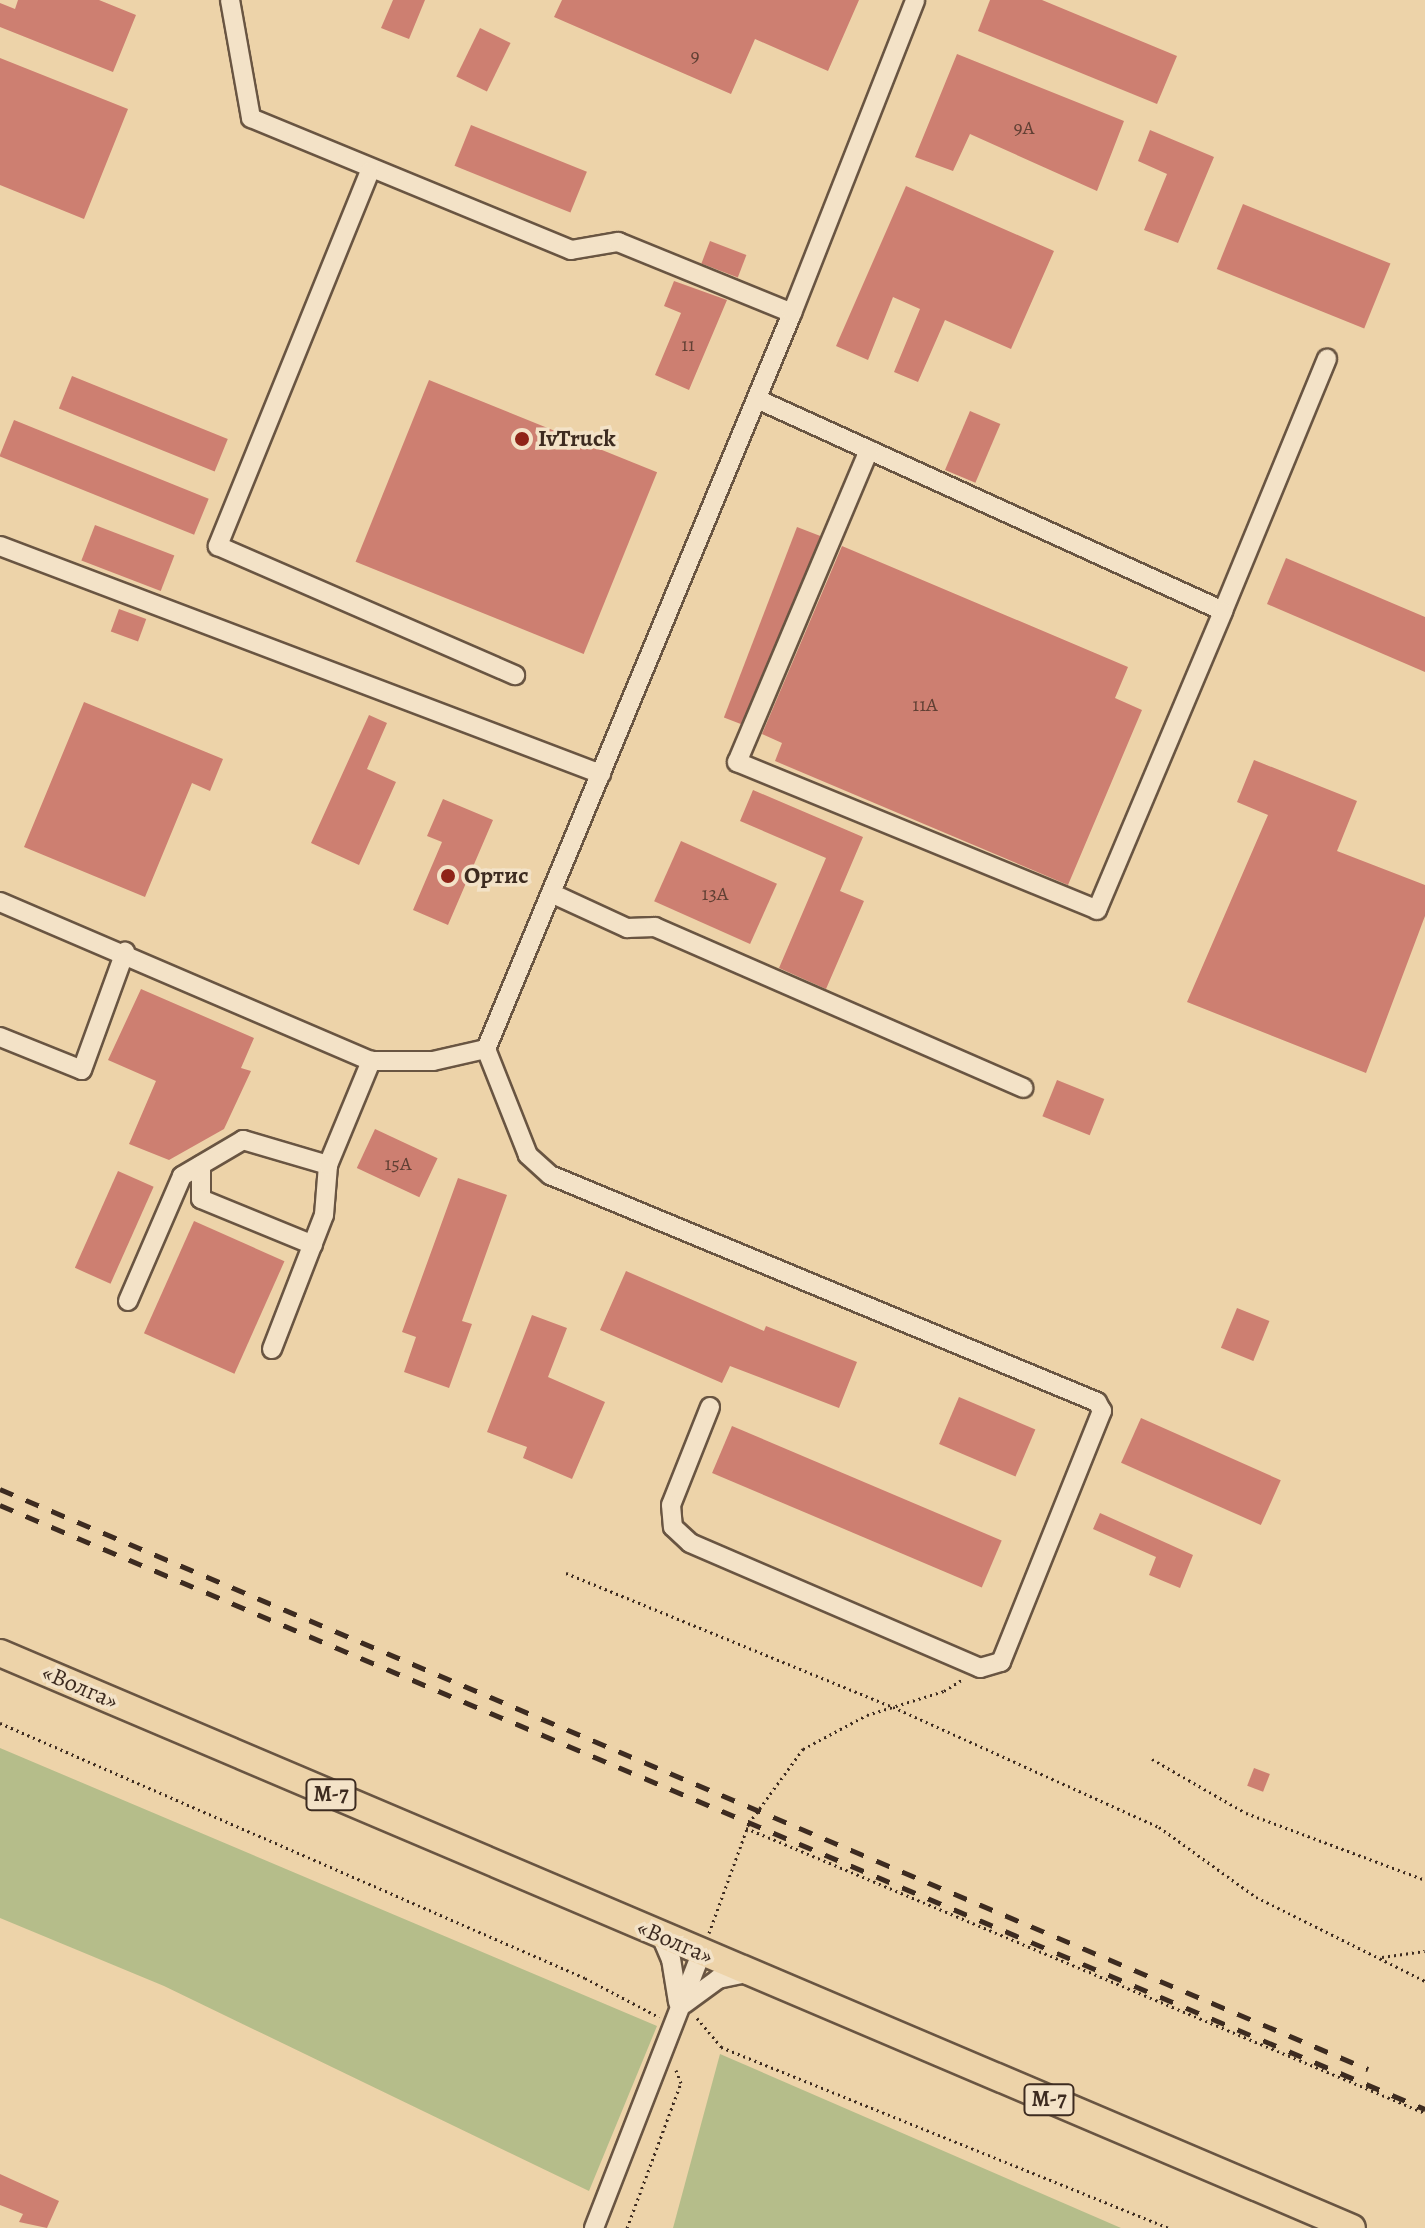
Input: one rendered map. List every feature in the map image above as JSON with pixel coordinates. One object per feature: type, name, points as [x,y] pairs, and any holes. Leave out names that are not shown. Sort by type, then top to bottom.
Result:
[{"type":"highway","name":"«Волга»","points":[[0,1653],[746,1973],[1352,2228]]},
{"type":"street","points":[[230,0],[251,118],[370,171],[571,250],[618,242],[792,313]]},
{"type":"street","points":[[710,1407],[671,1505],[673,1527],[681,1535],[980,1668],[1001,1662],[1102,1411],[1097,1402],[550,1175],[528,1155],[486,1049],[757,399],[915,0]]},
{"type":"street","points":[[370,171],[218,546],[515,675]]},
{"type":"street","points":[[869,450],[737,762],[1097,910],[1327,359]]},
{"type":"street","points":[[757,399],[1223,611]]},
{"type":"street","points":[[0,546],[601,774]]},
{"type":"street","points":[[551,893],[627,928],[655,927],[1023,1088]]},
{"type":"street","points":[[0,902],[125,952],[371,1061],[433,1061],[486,1049]]},
{"type":"street","points":[[0,1037],[82,1070],[125,952]]},
{"type":"street","points":[[272,1349],[324,1215],[328,1165],[371,1061]]},
{"type":"street","points":[[128,1301],[182,1176],[243,1140],[328,1165]]},
{"type":"street","points":[[201,1165],[201,1199],[313,1245]]},
{"type":"street","points":[[661,1936],[674,1970],[676,2017]]},
{"type":"street","points":[[594,2228],[701,1953]]},
{"type":"street","points":[[676,2017],[701,1987],[746,1973]]},
{"type":"path","points":[[566,1573],[893,1707],[1159,1827],[1256,1897],[1425,1981]]},
{"type":"path","points":[[701,1953],[746,1828],[803,1749],[893,1707],[944,1691],[980,1668]]},
{"type":"path","points":[[0,1723],[676,2017],[703,2021],[721,2047],[1170,2228]]},
{"type":"path","points":[[1152,1759],[1246,1813],[1425,1880]]},
{"type":"path","points":[[746,1828],[1425,2113]]},
{"type":"path","points":[[1382,1957],[1425,1951]]},
{"type":"path","points":[[627,2228],[681,2083],[666,2043]]},
{"type":"green space","points":[[0,1748],[657,2026],[589,2191],[164,1986],[0,1918]]},
{"type":"green space","points":[[720,2054],[1121,2228],[673,2228]]},
{"type":"building","points":[[18,0],[99,0],[136,15],[113,72],[0,27],[0,3],[15,9]]},
{"type":"building","points":[[393,0],[425,0],[409,39],[381,28]]},
{"type":"building","points":[[562,0],[859,0],[828,71],[755,39],[731,94],[554,17]]},
{"type":"building","points":[[990,0],[1042,0],[1177,56],[1157,104],[978,31]]},
{"type":"building","points":[[480,28],[511,43],[487,91],[456,77]]},
{"type":"building","points":[[957,54],[1124,121],[1097,191],[970,134],[953,171],[915,157]]},
{"type":"building","points":[[0,58],[128,109],[84,219],[0,185]]},
{"type":"building","points":[[471,125],[587,172],[570,213],[455,166]]},
{"type":"building","points":[[1150,130],[1214,157],[1178,243],[1144,230],[1167,174],[1138,161]]},
{"type":"building","points":[[906,186],[1054,251],[1011,349],[945,320],[918,382],[894,372],[920,309],[893,297],[868,360],[836,346]]},
{"type":"building","points":[[1243,204],[1390,264],[1364,328],[1217,269]]},
{"type":"building","points":[[710,241],[746,255],[738,277],[701,263]]},
{"type":"building","points":[[674,281],[727,300],[689,390],[655,375],[681,313],[664,306]]},
{"type":"building","points":[[72,376],[228,439],[215,471],[59,408]]},
{"type":"building","points":[[429,380],[657,472],[584,654],[356,562]]},
{"type":"building","points":[[970,411],[1000,424],[975,483],[945,470]]},
{"type":"building","points":[[14,420],[209,499],[194,535],[0,456]]},
{"type":"building","points":[[95,525],[174,555],[161,591],[81,560]]},
{"type":"building","points":[[797,527],[820,536],[747,726],[724,717]]},
{"type":"building","points":[[842,546],[1128,667],[1115,698],[1142,710],[1068,885],[775,761],[782,743],[762,734]]},
{"type":"building","points":[[1286,558],[1425,617],[1425,672],[1267,604]]},
{"type":"building","points":[[119,609],[146,619],[138,641],[111,632]]},
{"type":"building","points":[[84,702],[223,759],[210,791],[192,783],[145,897],[24,847]]},
{"type":"building","points":[[369,715],[387,723],[367,769],[396,782],[359,865],[311,843]]},
{"type":"building","points":[[1254,760],[1357,801],[1337,851],[1425,885],[1425,916],[1366,1073],[1187,1002],[1268,815],[1237,802]]},
{"type":"building","points":[[753,790],[863,837],[840,891],[864,901],[826,989],[779,968],[826,858],[740,821]]},
{"type":"building","name":"Ортис","points":[[443,799],[493,820],[448,925],[413,910],[442,842],[427,836]]},
{"type":"building","points":[[681,841],[777,884],[750,944],[654,901]]},
{"type":"building","points":[[141,989],[254,1038],[241,1068],[251,1071],[224,1129],[169,1160],[129,1144],[156,1081],[108,1060]]},
{"type":"building","points":[[1057,1080],[1104,1099],[1090,1135],[1042,1116]]},
{"type":"building","points":[[375,1129],[438,1158],[419,1197],[357,1168]]},
{"type":"building","points":[[118,1171],[154,1187],[111,1284],[75,1268]]},
{"type":"building","points":[[458,1178],[507,1195],[462,1321],[472,1324],[449,1388],[404,1372],[416,1337],[402,1332]]},
{"type":"building","points":[[194,1221],[284,1261],[234,1374],[144,1333]]},
{"type":"building","points":[[626,1271],[764,1331],[766,1326],[857,1362],[839,1408],[730,1366],[722,1383],[600,1330]]},
{"type":"building","points":[[1237,1308],[1269,1321],[1253,1361],[1221,1348]]},
{"type":"building","points":[[532,1315],[567,1328],[548,1377],[605,1402],[572,1479],[523,1458],[527,1447],[487,1432]]},
{"type":"building","points":[[959,1397],[1035,1429],[1015,1476],[939,1444]]},
{"type":"building","points":[[1141,1418],[1281,1480],[1261,1525],[1121,1463]]},
{"type":"building","points":[[732,1426],[1002,1540],[982,1587],[712,1473]]},
{"type":"building","points":[[1100,1513],[1193,1555],[1180,1588],[1149,1575],[1156,1557],[1093,1529]]},
{"type":"building","points":[[1254,1768],[1270,1774],[1263,1792],[1247,1786]]},
{"type":"building","points":[[0,2174],[59,2201],[47,2228],[19,2222],[23,2214],[0,2205]]},
{"type":"railway","points":[[0,1489],[1368,2069]]},
{"type":"railway","points":[[0,1505],[1425,2109]]},
{"type":"place","name":"IvTruck","points":[[522,439]]},
{"type":"place","name":"Ортис","points":[[448,876]]}]
